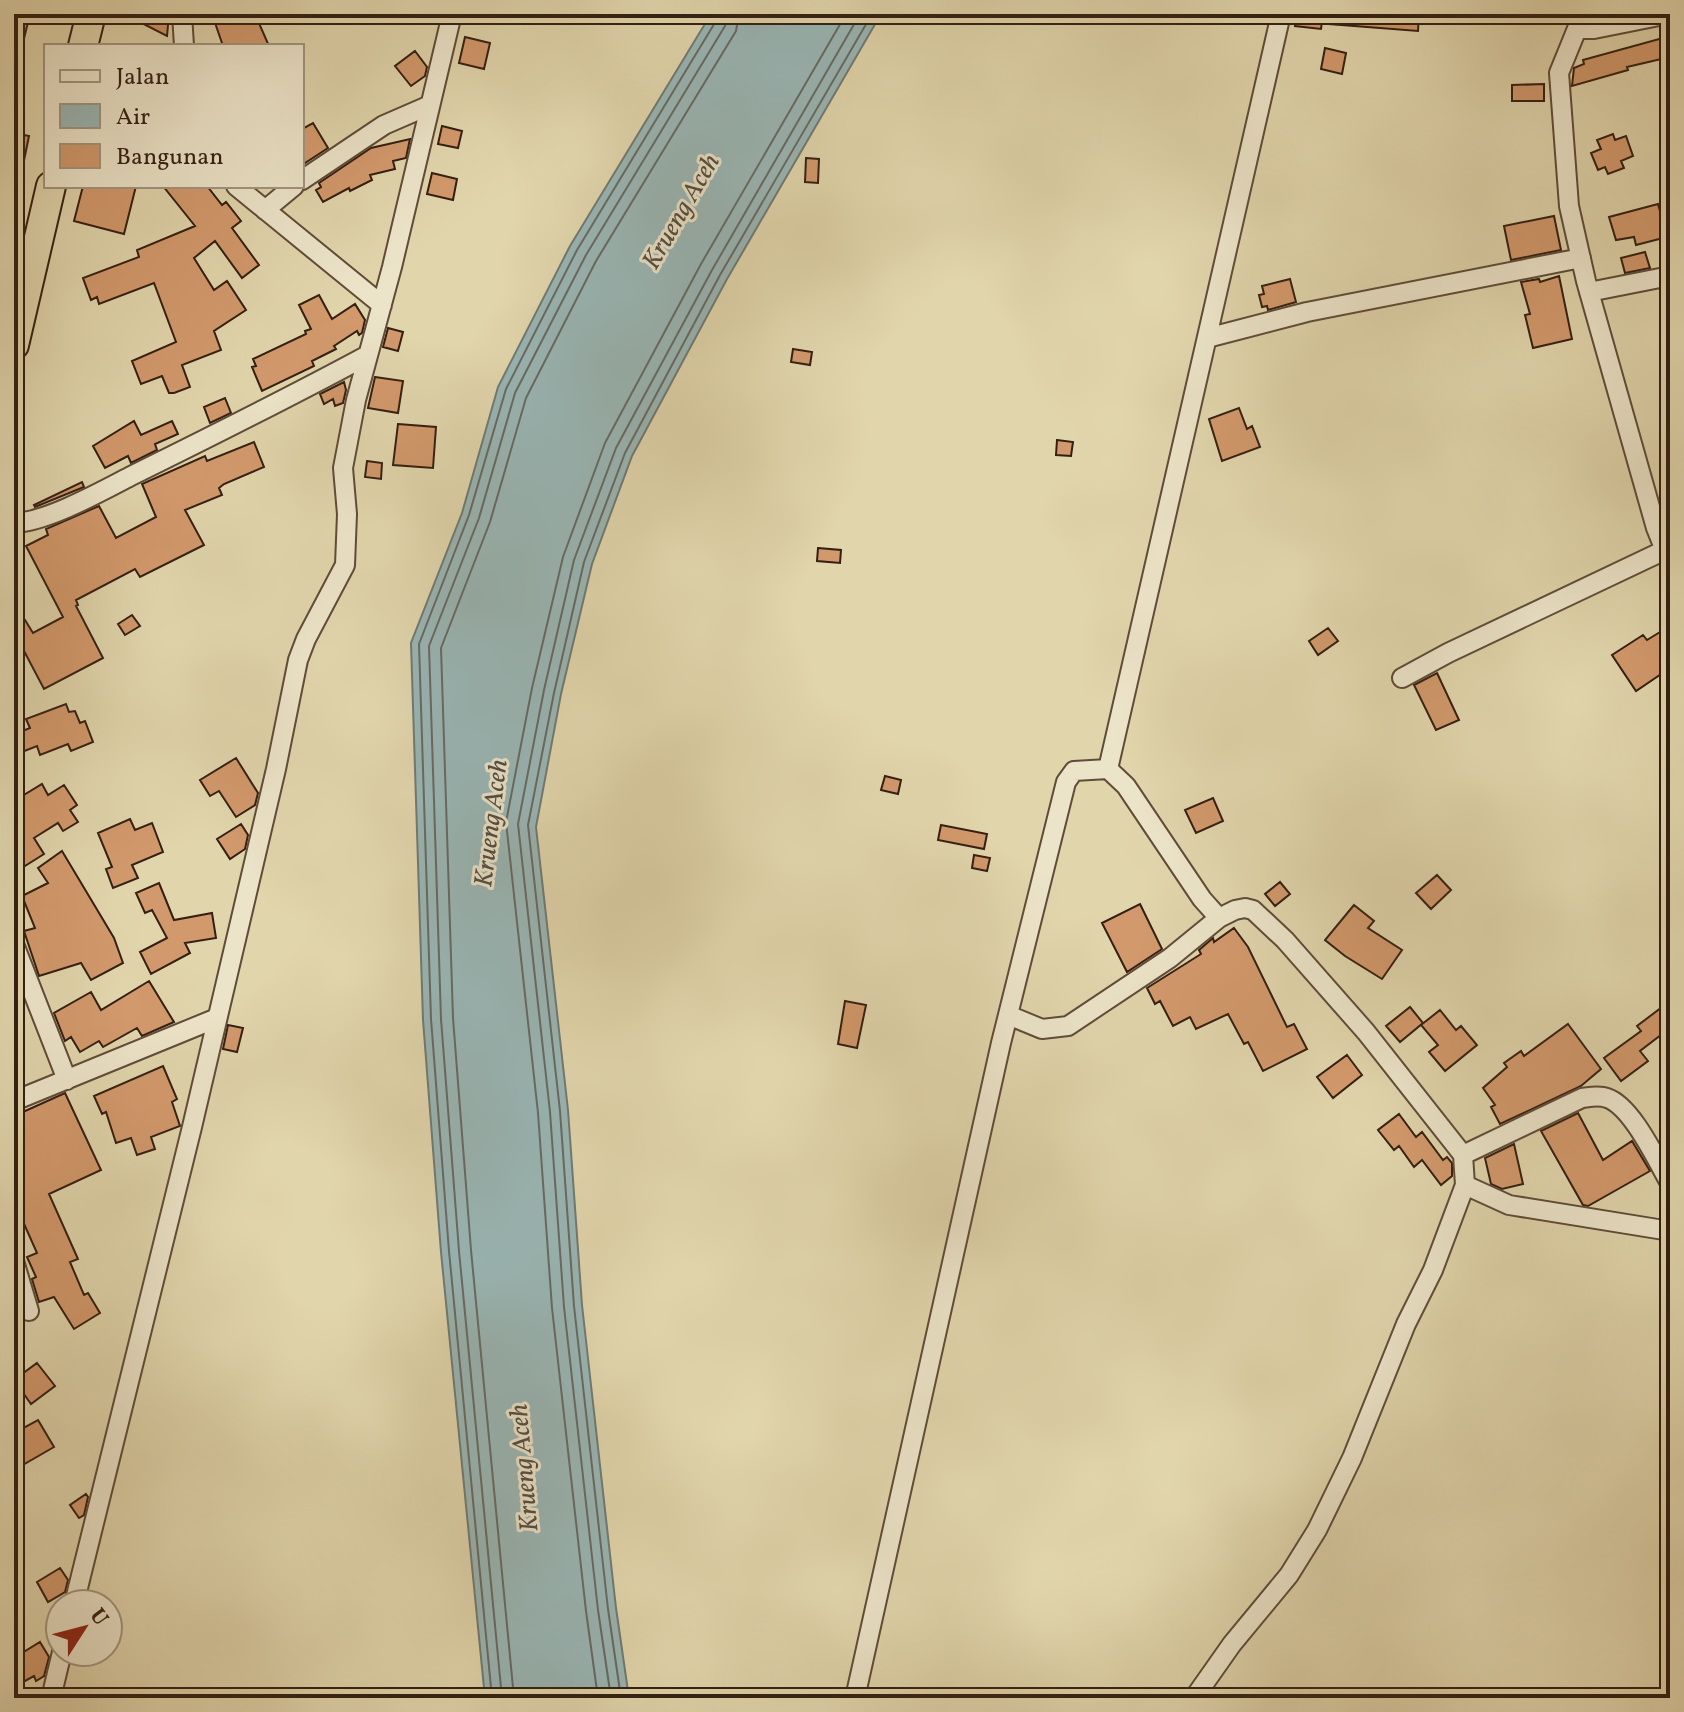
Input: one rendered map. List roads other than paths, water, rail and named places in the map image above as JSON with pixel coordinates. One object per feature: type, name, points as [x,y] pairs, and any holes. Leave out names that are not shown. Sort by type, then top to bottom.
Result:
[{"type":"highway","points":[[84,44],[91,14]]},
{"type":"highway","points":[[14,345],[51,188]]},
{"type":"street","points":[[182,14],[184,44]]},
{"type":"street","points":[[78,1588],[217,1018],[276,769],[298,660],[345,565],[347,514],[343,468],[452,14]]},
{"type":"street","points":[[1108,769],[1281,14]]},
{"type":"street","points":[[1402,678],[1448,653],[1667,556],[1663,525],[1589,292],[1569,206],[1559,73],[1581,21],[1594,29],[1669,14]]},
{"type":"street","points":[[304,179],[384,125],[430,105]]},
{"type":"street","points":[[238,188],[382,305]]},
{"type":"street","points":[[265,210],[292,188]]},
{"type":"street","points":[[1207,338],[1307,312],[1581,258]]},
{"type":"street","points":[[1589,292],[1670,276]]},
{"type":"street","points":[[14,523],[26,523],[90,497],[368,355]]},
{"type":"street","points":[[855,1698],[1008,1015],[1066,782],[1074,771],[1108,769],[1126,786],[1202,899],[1219,918]]},
{"type":"street","points":[[1008,1015],[1042,1029],[1068,1026],[1170,958],[1219,918],[1235,910],[1253,910],[1366,1032],[1463,1155],[1465,1185],[1433,1270],[1406,1324],[1352,1458],[1317,1530],[1289,1575],[1232,1644],[1194,1698]]},
{"type":"street","points":[[14,944],[67,1080]]},
{"type":"street","points":[[14,1101],[217,1018]]},
{"type":"street","points":[[1463,1155],[1582,1098],[1603,1096],[1615,1101],[1622,1109],[1670,1183]]},
{"type":"street","points":[[1465,1185],[1509,1205],[1670,1231]]},
{"type":"street","points":[[14,1261],[29,1311]]},
{"type":"street","points":[[51,1698],[58,1668]]},
{"type":"water","name":"Krueng Aceh","points":[[711,14],[881,14],[727,279],[632,456],[592,564],[561,694],[536,827],[568,1110],[582,1305],[629,1698],[485,1698],[441,1252],[423,1020],[411,643],[462,513],[498,387],[570,246]]}]
